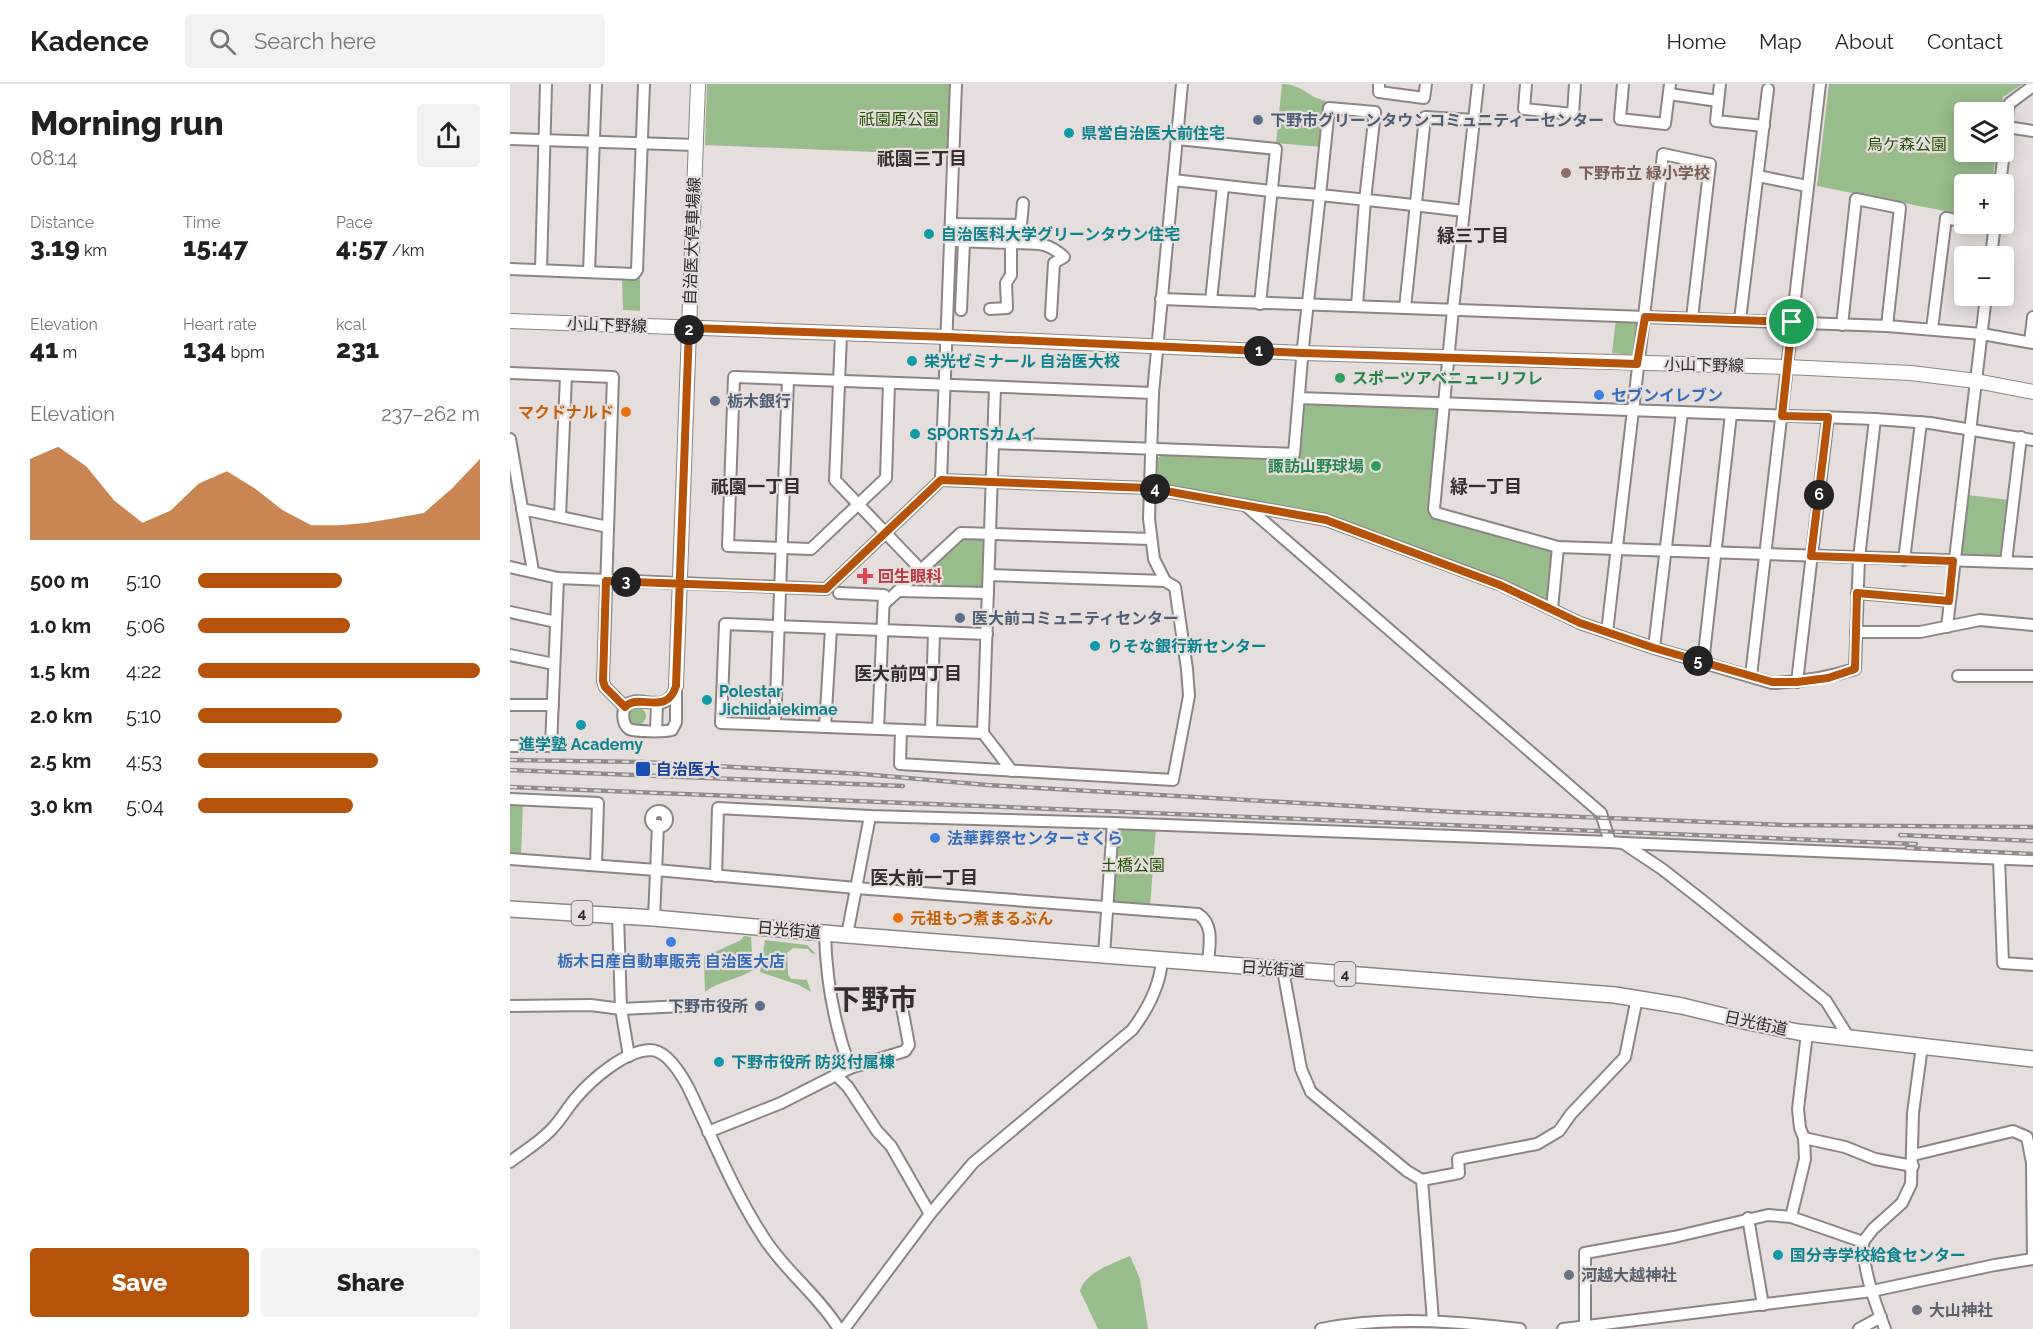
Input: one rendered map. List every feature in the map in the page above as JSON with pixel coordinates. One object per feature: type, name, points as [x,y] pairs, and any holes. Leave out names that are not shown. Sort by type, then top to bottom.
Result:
[{"type":"highway","name":"日光街道","points":[[510,909],[618,915],[1637,998],[1807,1033],[2033,1059]]},
{"type":"main road","name":"自治医大停車場線","points":[[676,686],[698,84]]},
{"type":"main road","name":"小山下野線","points":[[510,321],[1303,353],[1787,367],[1911,374],[1976,381],[2033,392]]},
{"type":"street","points":[[541,270],[546,84]]},
{"type":"street","points":[[589,272],[596,84]]},
{"type":"street","points":[[510,269],[634,274],[637,270],[644,84]]},
{"type":"street","points":[[510,567],[558,578],[826,589],[941,480],[956,84]]},
{"type":"street","points":[[1165,581],[1154,559],[1151,539],[1150,448],[1161,299],[1182,84]]},
{"type":"street","points":[[1379,84],[1379,92],[1424,98],[1426,84]]},
{"type":"street","points":[[1478,84],[1448,358],[1434,509],[1436,513],[1558,547],[2033,563]]},
{"type":"street","points":[[1526,84],[1524,109],[1573,114],[1575,84]]},
{"type":"street","points":[[1623,84],[1620,119],[1665,124],[1670,89],[1718,101]]},
{"type":"street","points":[[1720,84],[1716,121],[1764,126]]},
{"type":"street","points":[[1751,676],[1820,84]]},
{"type":"street","points":[[2011,102],[2033,86]]},
{"type":"street","points":[[1740,320],[1768,89]]},
{"type":"street","points":[[993,443],[1294,454],[1329,108],[1375,112],[1365,200],[1357,306]]},
{"type":"street","points":[[1405,308],[1425,117],[1474,120]]},
{"type":"street","points":[[2014,128],[2033,130]]},
{"type":"street","points":[[510,139],[696,145]]},
{"type":"street","points":[[1177,139],[1276,149],[1260,303]]},
{"type":"street","points":[[1607,632],[1662,154],[1710,164],[1692,318]]},
{"type":"street","points":[[1758,176],[1807,186]]},
{"type":"street","points":[[1173,180],[1464,211]]},
{"type":"street","points":[[1211,302],[1223,186]]},
{"type":"street","points":[[1842,325],[1856,199],[1900,208],[1887,326]]},
{"type":"street","points":[[951,224],[1021,225],[1023,203]]},
{"type":"street","points":[[1932,329],[1946,219],[1954,220]]},
{"type":"street","points":[[951,242],[1042,244],[1054,247],[1064,257],[1054,263],[1051,315]]},
{"type":"street","points":[[961,310],[964,242]]},
{"type":"street","points":[[990,309],[1007,309],[1006,283],[1011,275],[1011,243]]},
{"type":"street","points":[[1161,299],[1887,326],[1982,334],[2031,343],[2033,317]]},
{"type":"street","points":[[1947,627],[1985,306]]},
{"type":"street","points":[[841,334],[835,480],[921,570]]},
{"type":"street","points":[[510,374],[613,377],[603,681],[605,687],[625,707],[624,721],[629,728],[656,731],[668,731],[675,727],[676,686]]},
{"type":"street","points":[[560,516],[566,376]]},
{"type":"street","points":[[889,382],[886,478],[811,549],[728,546],[734,377],[889,382],[1153,393]]},
{"type":"street","points":[[775,725],[788,379]]},
{"type":"street","points":[[995,387],[983,733],[1012,771]]},
{"type":"street","points":[[1299,398],[1875,419],[1921,422],[2033,440]]},
{"type":"street","points":[[1654,648],[1682,412]]},
{"type":"street","points":[[1703,663],[1731,414]]},
{"type":"street","points":[[1797,682],[1828,417]]},
{"type":"street","points":[[941,480],[1149,488],[1326,520],[1500,585],[1580,623],[1654,648],[1772,682],[1797,682],[1828,678],[1855,669],[1858,558],[1875,419]]},
{"type":"street","points":[[1904,560],[1921,422]]},
{"type":"street","points":[[2006,562],[2021,437]]},
{"type":"street","points":[[510,440],[533,571]]},
{"type":"street","points":[[1244,505],[1601,813],[1610,842]]},
{"type":"street","points":[[522,509],[608,526]]},
{"type":"street","points":[[884,604],[960,533],[1151,539]]},
{"type":"street","points":[[1552,609],[1558,547]]},
{"type":"street","points":[[902,730],[900,764],[1173,780],[1189,696],[1175,587],[1165,581],[989,575]]},
{"type":"street","points":[[510,746],[551,746],[558,578]]},
{"type":"street","points":[[898,591],[988,593]]},
{"type":"street","points":[[839,593],[884,594],[878,729]]},
{"type":"street","points":[[1857,593],[1949,601]]},
{"type":"street","points":[[510,612],[556,622]]},
{"type":"street","points":[[1856,632],[1920,632],[1980,620],[2033,625]]},
{"type":"street","points":[[983,733],[721,723],[724,624],[987,634]]},
{"type":"street","points":[[825,727],[831,629]]},
{"type":"street","points":[[931,731],[934,632]]},
{"type":"street","points":[[510,655],[555,664]]},
{"type":"street","points":[[1958,676],[2033,676]]},
{"type":"street","points":[[625,707],[632,702],[657,703],[671,697],[676,686]]},
{"type":"street","points":[[656,731],[657,703]]},
{"type":"street","points":[[510,705],[553,705]]},
{"type":"street","points":[[510,799],[598,803],[596,865]]},
{"type":"street","points":[[716,876],[718,808],[870,816],[1113,823],[2033,860]]},
{"type":"street","points":[[847,935],[870,816]]},
{"type":"street","points":[[1104,955],[1113,823]]},
{"type":"street","points":[[654,918],[658,825]]},
{"type":"street","points":[[1623,843],[1703,901],[1826,1001],[1850,1038]]},
{"type":"street","points":[[510,859],[1198,914],[1204,918],[1210,931],[1208,964]]},
{"type":"street","points":[[1999,859],[2003,963],[2033,965]]},
{"type":"street","points":[[618,915],[621,1009],[629,1056]]},
{"type":"street","points":[[825,933],[833,1014],[850,1068]]},
{"type":"street","points":[[510,1162],[548,1133],[584,1089],[617,1062],[649,1050],[657,1051],[666,1057],[685,1082],[732,1182],[763,1237],[774,1253],[818,1299],[842,1329],[930,1214],[973,1164],[1132,1030],[1149,1004],[1161,973],[1162,960]]},
{"type":"street","points":[[1283,970],[1301,1069],[1311,1092],[1407,1171],[1422,1180],[1459,1173],[1458,1159],[1537,1144],[1559,1131],[1571,1114],[1625,1057],[1637,998]]},
{"type":"street","points":[[708,1132],[781,1103],[850,1068],[906,1051],[909,1045],[902,1002]]},
{"type":"street","points":[[510,1006],[591,1005],[621,1009],[683,1006]]},
{"type":"street","points":[[1791,1217],[1805,1158],[1804,1138],[1800,1128],[1798,1110],[1807,1033]]},
{"type":"street","points":[[1885,1329],[1872,1291],[1865,1263],[1863,1242],[1873,1229],[1905,1199],[1911,1184],[1913,1113],[1922,1046]]},
{"type":"street","points":[[836,1075],[848,1087],[877,1131],[891,1146],[930,1214]]},
{"type":"street","points":[[1563,1329],[1872,1291],[2033,1259],[2032,1156],[2027,1137],[2013,1131],[1913,1161],[1875,1159],[1845,1147],[1804,1138]]},
{"type":"street","points":[[1422,1180],[1433,1321]]},
{"type":"street","points":[[1586,1325],[1585,1253],[1674,1237],[1768,1215],[1791,1217],[1863,1242]]},
{"type":"street","points":[[1748,1218],[1763,1305]]},
{"type":"street","points":[[1859,1329],[1881,1317]]},
{"type":"street","points":[[1321,1329],[1360,1323],[1382,1326],[1433,1321],[1520,1329]]},
{"type":"green space","name":"祇園原公園","points":[[707,84],[950,84],[947,155],[705,145]]},
{"type":"green space","points":[[1282,84],[1295,86],[1326,101],[1321,147],[1276,143]]},
{"type":"green space","name":"烏ケ森公園","points":[[1829,84],[2023,84],[2003,97],[2002,102],[1954,102],[1954,162],[1995,162],[1993,174],[1954,174],[1954,213],[1817,186]]},
{"type":"green space","points":[[622,276],[640,277],[640,311],[623,310]]},
{"type":"green space","points":[[1616,318],[1635,320],[1639,325],[1636,351],[1631,355],[1612,353]]},
{"type":"green space","points":[[1307,402],[1436,407],[1440,411],[1429,514],[1550,549],[1554,554],[1549,598],[1544,601],[1366,531],[1160,486],[1157,481],[1158,458],[1162,455],[1297,458],[1302,405]]},
{"type":"green space","points":[[1967,495],[2010,500],[2003,554],[2000,558],[1964,557],[1960,553]]},
{"type":"green space","points":[[962,537],[983,537],[987,541],[985,585],[981,589],[916,587],[914,582]]},
{"type":"green space","points":[[637,707],[643,710],[646,716],[643,722],[637,725],[631,722],[628,716],[631,710]]},
{"type":"green space","points":[[510,803],[523,803],[521,856],[510,855]]},
{"type":"green space","name":"土橋公園","points":[[1120,825],[1156,827],[1150,907],[1115,904],[1111,901],[1116,829]]},
{"type":"green space","points":[[744,936],[751,937],[753,970],[705,992],[704,957],[741,940]]},
{"type":"green space","points":[[765,940],[807,945],[816,954],[811,953],[808,949],[793,948],[787,953],[788,974],[791,979],[807,980],[811,992],[799,985],[760,972]]},
{"type":"green space","points":[[1130,1256],[1140,1279],[1148,1329],[1098,1329],[1080,1291],[1083,1284],[1094,1273]]},
{"type":"railway","points":[[510,760],[643,762],[862,774],[987,785],[1455,812],[1784,825],[2033,827]]},
{"type":"railway","points":[[510,770],[903,786]]},
{"type":"railway","points":[[510,787],[1916,844]]},
{"type":"railway","points":[[1900,835],[2033,841]]},
{"type":"railway","points":[[1907,848],[2033,854]]},
{"type":"place","name":"下野市グリーンタウンコミュニティーセンター","points":[[1258,120]]},
{"type":"place","name":"県営自治医大前住宅","points":[[1069,133]]},
{"type":"place","name":"下野市立 緑小学校","points":[[1566,173]]},
{"type":"place","name":"自治医科大学グリーンタウン住宅","points":[[929,234]]},
{"type":"place","name":"栄光ゼミナール 自治医大校","points":[[912,361]]},
{"type":"place","name":"スポーツアベニューリフレ","points":[[1340,378]]},
{"type":"place","name":"セブンイレブン","points":[[1599,395]]},
{"type":"place","name":"栃木銀行","points":[[715,401]]},
{"type":"place","name":"マクドナルド","points":[[626,412]]},
{"type":"place","name":"SPORTSカムイ","points":[[915,434]]},
{"type":"place","name":"諏訪山野球場","points":[[1376,466]]},
{"type":"place","name":"回生眼科","points":[[865,576]]},
{"type":"place","name":"医大前コミュニティセンター","points":[[960,618]]},
{"type":"place","name":"りそな銀行新センター","points":[[1095,646]]},
{"type":"place","name":"Polestar Jichiidaiekimae","points":[[707,700]]},
{"type":"place","name":"進学塾 Academy","points":[[581,725]]},
{"type":"place","name":"自治医大","points":[[643,769]]},
{"type":"place","name":"法華葬祭センターさくら","points":[[935,838]]},
{"type":"place","name":"元祖もつ煮まるぶん","points":[[898,918]]},
{"type":"place","name":"栃木日産自動車販売 自治医大店","points":[[671,942]]},
{"type":"place","name":"下野市役所","points":[[760,1006]]},
{"type":"place","name":"下野市役所 防災付属棟","points":[[719,1062]]},
{"type":"place","name":"国分寺学校給食センター","points":[[1778,1255]]},
{"type":"place","name":"河越大越神社","points":[[1569,1275]]},
{"type":"place","name":"大山神社","points":[[1917,1310]]},
{"type":"district","name":"祇園三丁目","points":[[922,158]]},
{"type":"district","name":"緑三丁目","points":[[1473,235]]},
{"type":"district","name":"祇園一丁目","points":[[756,486]]},
{"type":"district","name":"緑一丁目","points":[[1486,486]]},
{"type":"district","name":"医大前四丁目","points":[[908,673]]},
{"type":"district","name":"医大前一丁目","points":[[924,877]]},
{"type":"district","name":"下野市","points":[[875,999]]},
{"type":"route","points":[[1792,322],[1645,317],[1637,364],[689,328],[679,584],[676,686],[671,697],[662,702],[632,702],[625,707],[605,687],[603,681],[606,581],[679,584],[826,589],[941,480],[1149,488],[1326,520],[1500,585],[1580,623],[1654,648],[1772,682],[1828,678],[1855,669],[1857,593],[1949,601],[1953,561],[1811,556],[1828,417],[1782,416],[1792,322]]}]
